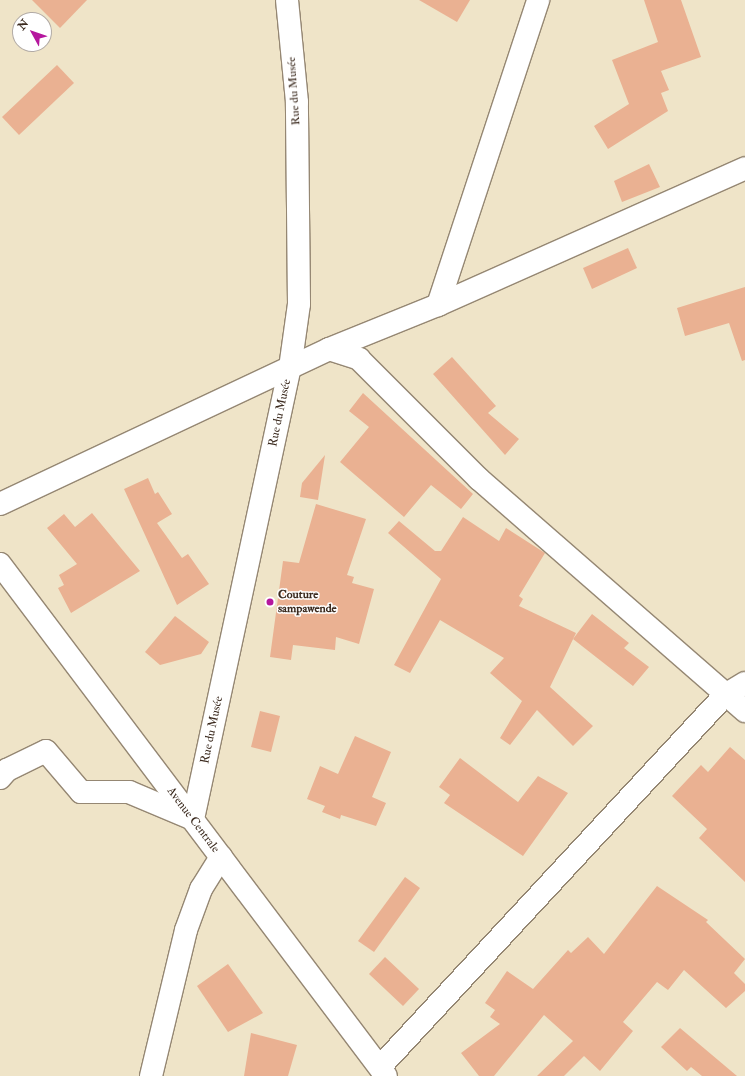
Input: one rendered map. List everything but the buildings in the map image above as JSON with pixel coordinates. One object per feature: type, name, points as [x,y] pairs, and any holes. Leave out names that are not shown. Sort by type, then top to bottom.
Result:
[{"type":"street","name":"Rue du Musée","points":[[193,819],[290,368],[300,304],[297,102],[287,0]]},
{"type":"street","points":[[438,305],[538,0]]},
{"type":"street","points":[[0,504],[329,349],[438,305],[745,168]]},
{"type":"street","points":[[329,349],[359,359],[479,479],[745,711]]},
{"type":"street","name":"Avenue Centrale","points":[[0,564],[383,1071]]},
{"type":"street","points":[[383,1071],[725,695],[745,683]]},
{"type":"street","points":[[0,778],[7,770],[46,751],[81,792],[129,792],[193,819]]},
{"type":"street","points":[[151,1076],[186,930],[200,889],[221,857]]},
{"type":"place","name":"Couture sampawende","points":[[270,602]]}]
